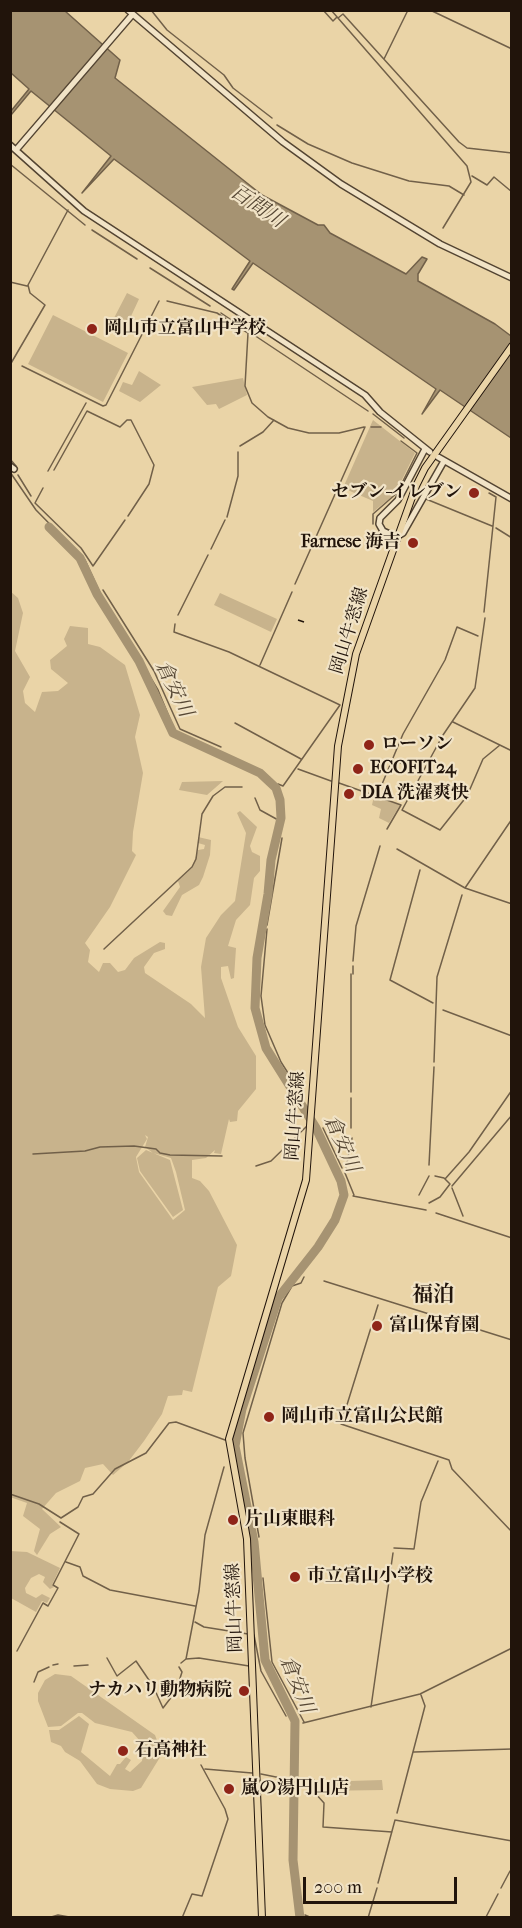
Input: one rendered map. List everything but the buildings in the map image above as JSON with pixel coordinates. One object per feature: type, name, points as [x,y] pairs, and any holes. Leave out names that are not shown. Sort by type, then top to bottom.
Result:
[{"type":"main road","name":"岡山牛窓線","points":[[262,1917],[247,1539],[229,1439],[303,1194],[312,1115],[338,746],[356,654],[416,486],[447,437],[512,346]]},
{"type":"street","points":[[16,150],[126,23],[130,13],[283,142],[333,178],[440,244],[512,278]]},
{"type":"street","points":[[10,145],[84,211],[365,395],[380,412],[428,450],[398,500],[379,520],[383,531],[396,537],[403,533],[444,461]]},
{"type":"street","points":[[438,457],[512,499]]},
{"type":"shaded area","points":[[127,293],[139,299],[126,327],[113,320]]},
{"type":"shaded area","points":[[53,315],[128,353],[103,402],[28,364]]},
{"type":"shaded area","points":[[139,371],[161,385],[140,402],[119,391],[123,382],[132,385]]},
{"type":"shaded area","points":[[243,378],[247,395],[219,409],[216,404],[207,405],[192,387]]},
{"type":"shaded area","points":[[373,420],[415,453],[395,494],[373,512],[373,501],[343,488]]},
{"type":"shaded area","points":[[10,591],[18,598],[23,613],[15,651],[30,677],[23,691],[25,703],[35,712],[42,692],[58,691],[68,683],[51,669],[50,660],[67,646],[64,639],[70,626],[88,628],[88,644],[100,647],[125,665],[140,715],[135,737],[143,773],[133,832],[132,851],[136,855],[110,907],[85,943],[90,950],[88,962],[99,972],[103,963],[110,963],[118,972],[125,970],[134,958],[160,942],[165,943],[165,949],[154,953],[144,967],[145,973],[191,1004],[205,1018],[201,967],[206,938],[221,915],[235,901],[246,833],[237,813],[240,811],[257,827],[250,846],[252,852],[260,856],[260,871],[254,878],[250,905],[236,920],[228,946],[236,948],[234,978],[231,979],[228,966],[221,967],[221,978],[238,1027],[256,1056],[256,1089],[238,1111],[237,1121],[230,1122],[229,1119],[221,1154],[214,1153],[215,1150],[206,1158],[192,1160],[192,1178],[200,1181],[209,1191],[237,1245],[231,1276],[218,1287],[192,1392],[183,1390],[182,1395],[168,1396],[162,1414],[144,1441],[128,1462],[113,1475],[103,1464],[85,1468],[80,1481],[56,1493],[42,1509],[61,1527],[50,1534],[37,1555],[34,1551],[40,1529],[23,1516],[27,1503],[10,1497]],"holes":[[[145,1135],[148,1137],[145,1147],[153,1153],[171,1158],[176,1172],[185,1210],[173,1220],[139,1172],[136,1157],[147,1139]]]},
{"type":"shaded area","points":[[220,593],[277,619],[271,632],[214,605]]},
{"type":"shaded area","points":[[223,781],[207,795],[179,790],[182,782]]},
{"type":"shaded area","points":[[374,796],[400,805],[389,823],[379,818],[381,809],[372,805]]},
{"type":"shaded area","points":[[198,837],[211,840],[210,855],[203,877],[199,885],[182,895],[172,916],[166,915],[163,911],[180,887],[178,881],[192,868],[198,850],[204,849],[205,845],[198,843]]},
{"type":"shaded area","points":[[146,1150],[170,1160],[183,1210],[173,1217],[140,1171],[137,1158]]},
{"type":"shaded area","points":[[10,1551],[27,1552],[60,1568],[52,1585],[54,1587],[50,1589],[43,1582],[45,1577],[39,1574],[31,1578],[25,1588],[26,1593],[36,1598],[42,1594],[50,1598],[47,1603],[42,1601],[36,1612],[11,1598]]},
{"type":"shaded area","points":[[55,1674],[71,1676],[155,1735],[162,1754],[141,1788],[133,1791],[110,1789],[97,1784],[80,1761],[65,1752],[61,1746],[51,1742],[49,1730],[59,1730],[79,1716],[89,1724],[81,1752],[110,1776],[117,1764],[120,1764],[126,1757],[131,1760],[125,1769],[130,1772],[142,1761],[140,1741],[132,1732],[95,1723],[82,1713],[78,1713],[61,1726],[48,1727],[38,1701],[38,1693],[45,1680]]},
{"type":"shaded area","points":[[382,1780],[383,1790],[318,1791],[318,1782]]},
{"type":"water","name":"百間川","points":[[11,11],[65,11],[120,60],[115,78],[262,195],[318,225],[324,225],[330,233],[406,274],[422,257],[427,259],[418,274],[418,281],[495,324],[511,336],[511,438],[440,390],[422,414],[436,389],[253,263],[234,290],[232,289],[250,261],[114,159],[82,193],[111,156],[31,91],[11,115],[11,111],[29,89],[11,73]]},
{"type":"waterway","points":[[151,10],[167,30],[224,75],[233,88],[272,118]]},
{"type":"waterway","points":[[323,10],[333,21],[337,17]]},
{"type":"waterway","points":[[331,10],[467,166],[471,182],[443,228]]},
{"type":"waterway","points":[[384,59],[408,10]]},
{"type":"waterway","points":[[430,10],[512,49]]},
{"type":"waterway","points":[[338,18],[343,14],[459,142],[467,148],[512,153]]},
{"type":"waterway","points":[[277,125],[308,144],[352,163],[409,181],[449,186],[464,195]]},
{"type":"waterway","points":[[10,164],[85,225]]},
{"type":"waterway","points":[[472,176],[487,185],[494,177],[512,192]]},
{"type":"waterway","points":[[10,365],[45,305],[30,293],[28,285],[68,210]]},
{"type":"waterway","points":[[92,230],[137,259]]},
{"type":"waterway","points":[[150,268],[210,306]]},
{"type":"waterway","points":[[10,282],[27,286]]},
{"type":"waterway","points":[[22,366],[103,406],[106,405],[159,301]]},
{"type":"waterway","points":[[167,301],[217,313],[248,333],[245,386],[252,403],[268,417],[288,428],[309,433],[339,433],[364,427]]},
{"type":"waterway","points":[[221,313],[368,411]]},
{"type":"waterway","points":[[48,471],[86,403]]},
{"type":"waterway","points":[[54,470],[87,411],[120,427],[127,420],[131,420],[154,465],[149,484],[128,516]]},
{"type":"waterway","points":[[373,414],[404,438]]},
{"type":"waterway","points":[[240,446],[263,432],[274,420]]},
{"type":"waterway","points":[[295,584],[365,427]]},
{"type":"waterway","points":[[371,427],[381,427]]},
{"type":"waterway","points":[[373,524],[373,514],[397,493],[417,453],[401,441]]},
{"type":"waterway","points":[[227,517],[238,476],[238,452]]},
{"type":"waterway","points":[[10,459],[16,466]]},
{"type":"waterway","name":"倉安川","points":[[10,472],[36,510],[85,560],[101,595],[158,690],[175,731],[264,773],[267,779]]},
{"type":"waterway","points":[[18,475],[31,496]]},
{"type":"waterway","points":[[43,488],[35,503],[81,548],[93,566],[125,520]]},
{"type":"waterway","points":[[484,612],[496,497],[489,493]]},
{"type":"waterway","points":[[426,499],[492,526]]},
{"type":"waterway","points":[[211,549],[225,520]]},
{"type":"waterway","name":"倉安川","points":[[49,527],[80,558],[97,594],[139,661],[173,733],[260,773],[276,788],[280,800],[281,818],[271,860],[268,894],[257,958],[255,1008],[266,1048],[316,1128],[341,1181],[344,1195],[335,1220],[318,1247],[278,1298],[242,1409],[235,1446],[254,1542],[265,1660],[295,1721],[293,1860],[300,1918]]},
{"type":"waterway","points":[[496,528],[512,538]]},
{"type":"waterway","points":[[378,536],[381,542]]},
{"type":"waterway","points":[[178,615],[208,555]]},
{"type":"waterway","points":[[103,590],[154,671],[180,729],[221,747]]},
{"type":"waterway","points":[[260,665],[292,592]]},
{"type":"waterway","points":[[485,618],[475,688],[443,735],[402,810],[440,830],[467,796],[483,759],[500,745]]},
{"type":"waterway","points":[[175,624],[174,632],[229,652],[340,705],[283,786],[278,784]]},
{"type":"waterway","points":[[380,789],[403,734],[445,660],[457,627],[478,636]]},
{"type":"waterway","points":[[453,722],[512,751]]},
{"type":"waterway","points":[[235,723],[301,759]]},
{"type":"waterway","points":[[393,760],[420,771]]},
{"type":"waterway","points":[[298,769],[331,781]]},
{"type":"waterway","points":[[339,783],[401,805],[387,829]]},
{"type":"waterway","points":[[104,949],[192,867],[196,859],[202,814],[213,796],[225,787],[242,787]]},
{"type":"waterway","points":[[255,798],[260,810],[280,821]]},
{"type":"waterway","points":[[465,888],[512,819]]},
{"type":"waterway","points":[[267,925],[282,838]]},
{"type":"waterway","points":[[353,961],[356,926],[380,846]]},
{"type":"waterway","points":[[397,849],[465,888],[512,904]]},
{"type":"waterway","points":[[420,870],[390,980],[433,1003]]},
{"type":"waterway","points":[[434,1062],[437,977],[462,895]]},
{"type":"waterway","points":[[267,929],[261,996],[265,1025],[281,1062],[300,1092]]},
{"type":"waterway","points":[[353,966],[353,974]]},
{"type":"waterway","points":[[351,974],[351,1092]]},
{"type":"waterway","points":[[443,1010],[512,1036]]},
{"type":"waterway","points":[[429,1165],[434,1067]]},
{"type":"waterway","points":[[445,1179],[469,1152],[512,1090]]},
{"type":"waterway","points":[[351,1098],[351,1128]]},
{"type":"waterway","points":[[452,1186],[512,1115]]},
{"type":"waterway","points":[[256,1166],[271,1161],[307,1126]]},
{"type":"waterway","points":[[323,1128],[342,1168]]},
{"type":"waterway","points":[[352,1138],[345,1173],[354,1195]]},
{"type":"waterway","points":[[33,1154],[134,1146],[156,1149],[160,1153],[170,1155],[222,1156]]},
{"type":"waterway","points":[[419,1195],[429,1176]]},
{"type":"waterway","points":[[435,1176],[444,1178],[450,1184]]},
{"type":"waterway","points":[[429,1203],[440,1197],[450,1184]]},
{"type":"waterway","points":[[452,1188],[463,1216]]},
{"type":"waterway","points":[[353,1196],[426,1210]]},
{"type":"waterway","points":[[436,1213],[512,1238]]},
{"type":"waterway","points":[[259,1537],[245,1458],[243,1433],[282,1303],[292,1286],[301,1283],[304,1277]]},
{"type":"waterway","points":[[324,1281],[512,1340]]},
{"type":"waterway","points":[[378,1305],[341,1424],[449,1460],[452,1469],[512,1532]]},
{"type":"waterway","points":[[10,1494],[39,1504],[61,1518],[78,1507],[83,1497],[93,1494],[115,1469],[146,1453],[169,1423],[176,1422],[225,1440]]},
{"type":"waterway","points":[[394,1548],[414,1549],[421,1502],[438,1461]]},
{"type":"waterway","points":[[186,1659],[199,1591],[205,1535],[224,1467]]},
{"type":"waterway","points":[[17,1651],[43,1603],[48,1606],[58,1588],[53,1585],[79,1534],[60,1522]]},
{"type":"waterway","points":[[371,1707],[393,1553]]},
{"type":"waterway","points":[[66,1562],[80,1567],[83,1576],[110,1590],[195,1606]]},
{"type":"waterway","points":[[263,1578],[272,1662],[304,1722]]},
{"type":"waterway","points":[[195,1622],[204,1627],[248,1634]]},
{"type":"waterway","points":[[254,1635],[261,1671],[286,1716]]},
{"type":"waterway","points":[[303,1723],[420,1694],[512,1648]]},
{"type":"waterway","points":[[107,1658],[117,1676],[136,1661],[153,1686],[163,1708],[176,1691],[182,1672],[179,1667]]},
{"type":"waterway","points":[[181,1663],[186,1659],[199,1658],[249,1666]]},
{"type":"waterway","points":[[53,1665],[58,1664]]},
{"type":"waterway","points":[[74,1666],[88,1665]]},
{"type":"waterway","points":[[34,1682],[38,1672],[49,1667]]},
{"type":"waterway","points":[[397,1813],[425,1706],[421,1695]]},
{"type":"waterway","points":[[414,1752],[512,1749]]},
{"type":"waterway","points":[[182,1918],[192,1894],[202,1896],[228,1819],[201,1765]]},
{"type":"waterway","points":[[205,1769],[252,1773]]},
{"type":"waterway","points":[[261,1774],[286,1779]]},
{"type":"waterway","points":[[299,1780],[314,1780],[315,1793],[324,1803],[323,1827],[392,1832]]},
{"type":"waterway","points":[[395,1820],[512,1841]]},
{"type":"waterway","points":[[378,1883],[395,1820]]},
{"type":"waterway","points":[[501,1888],[510,1871]]},
{"type":"waterway","points":[[368,1918],[377,1888]]},
{"type":"waterway","points":[[486,1917],[498,1894]]},
{"type":"waterway","points":[[48,1918],[58,1915],[75,1918]]},
{"type":"waterway","points":[[305,1915],[312,1918]]},
{"type":"railway","points":[[298,620],[304,622]]},
{"type":"place","name":"岡山市立富山中学校","points":[[92,329]]},
{"type":"place","name":"セブン-イレブン","points":[[474,493]]},
{"type":"place","name":"Farnese 海吉","points":[[413,543]]},
{"type":"place","name":"ローソン","points":[[369,745]]},
{"type":"place","name":"ECOFIT24","points":[[358,769]]},
{"type":"place","name":"DIA 洗濯爽快","points":[[349,794]]},
{"type":"place","name":"富山保育園","points":[[377,1326]]},
{"type":"place","name":"岡山市立富山公民館","points":[[269,1417]]},
{"type":"place","name":"片山東眼科","points":[[233,1520]]},
{"type":"place","name":"市立富山小学校","points":[[295,1577]]},
{"type":"place","name":"ナカハリ動物病院","points":[[244,1691]]},
{"type":"place","name":"石高神社","points":[[123,1751]]},
{"type":"place","name":"嵐の湯円山店","points":[[229,1789]]},
{"type":"district","name":"福泊","points":[[433,1296]]}]
